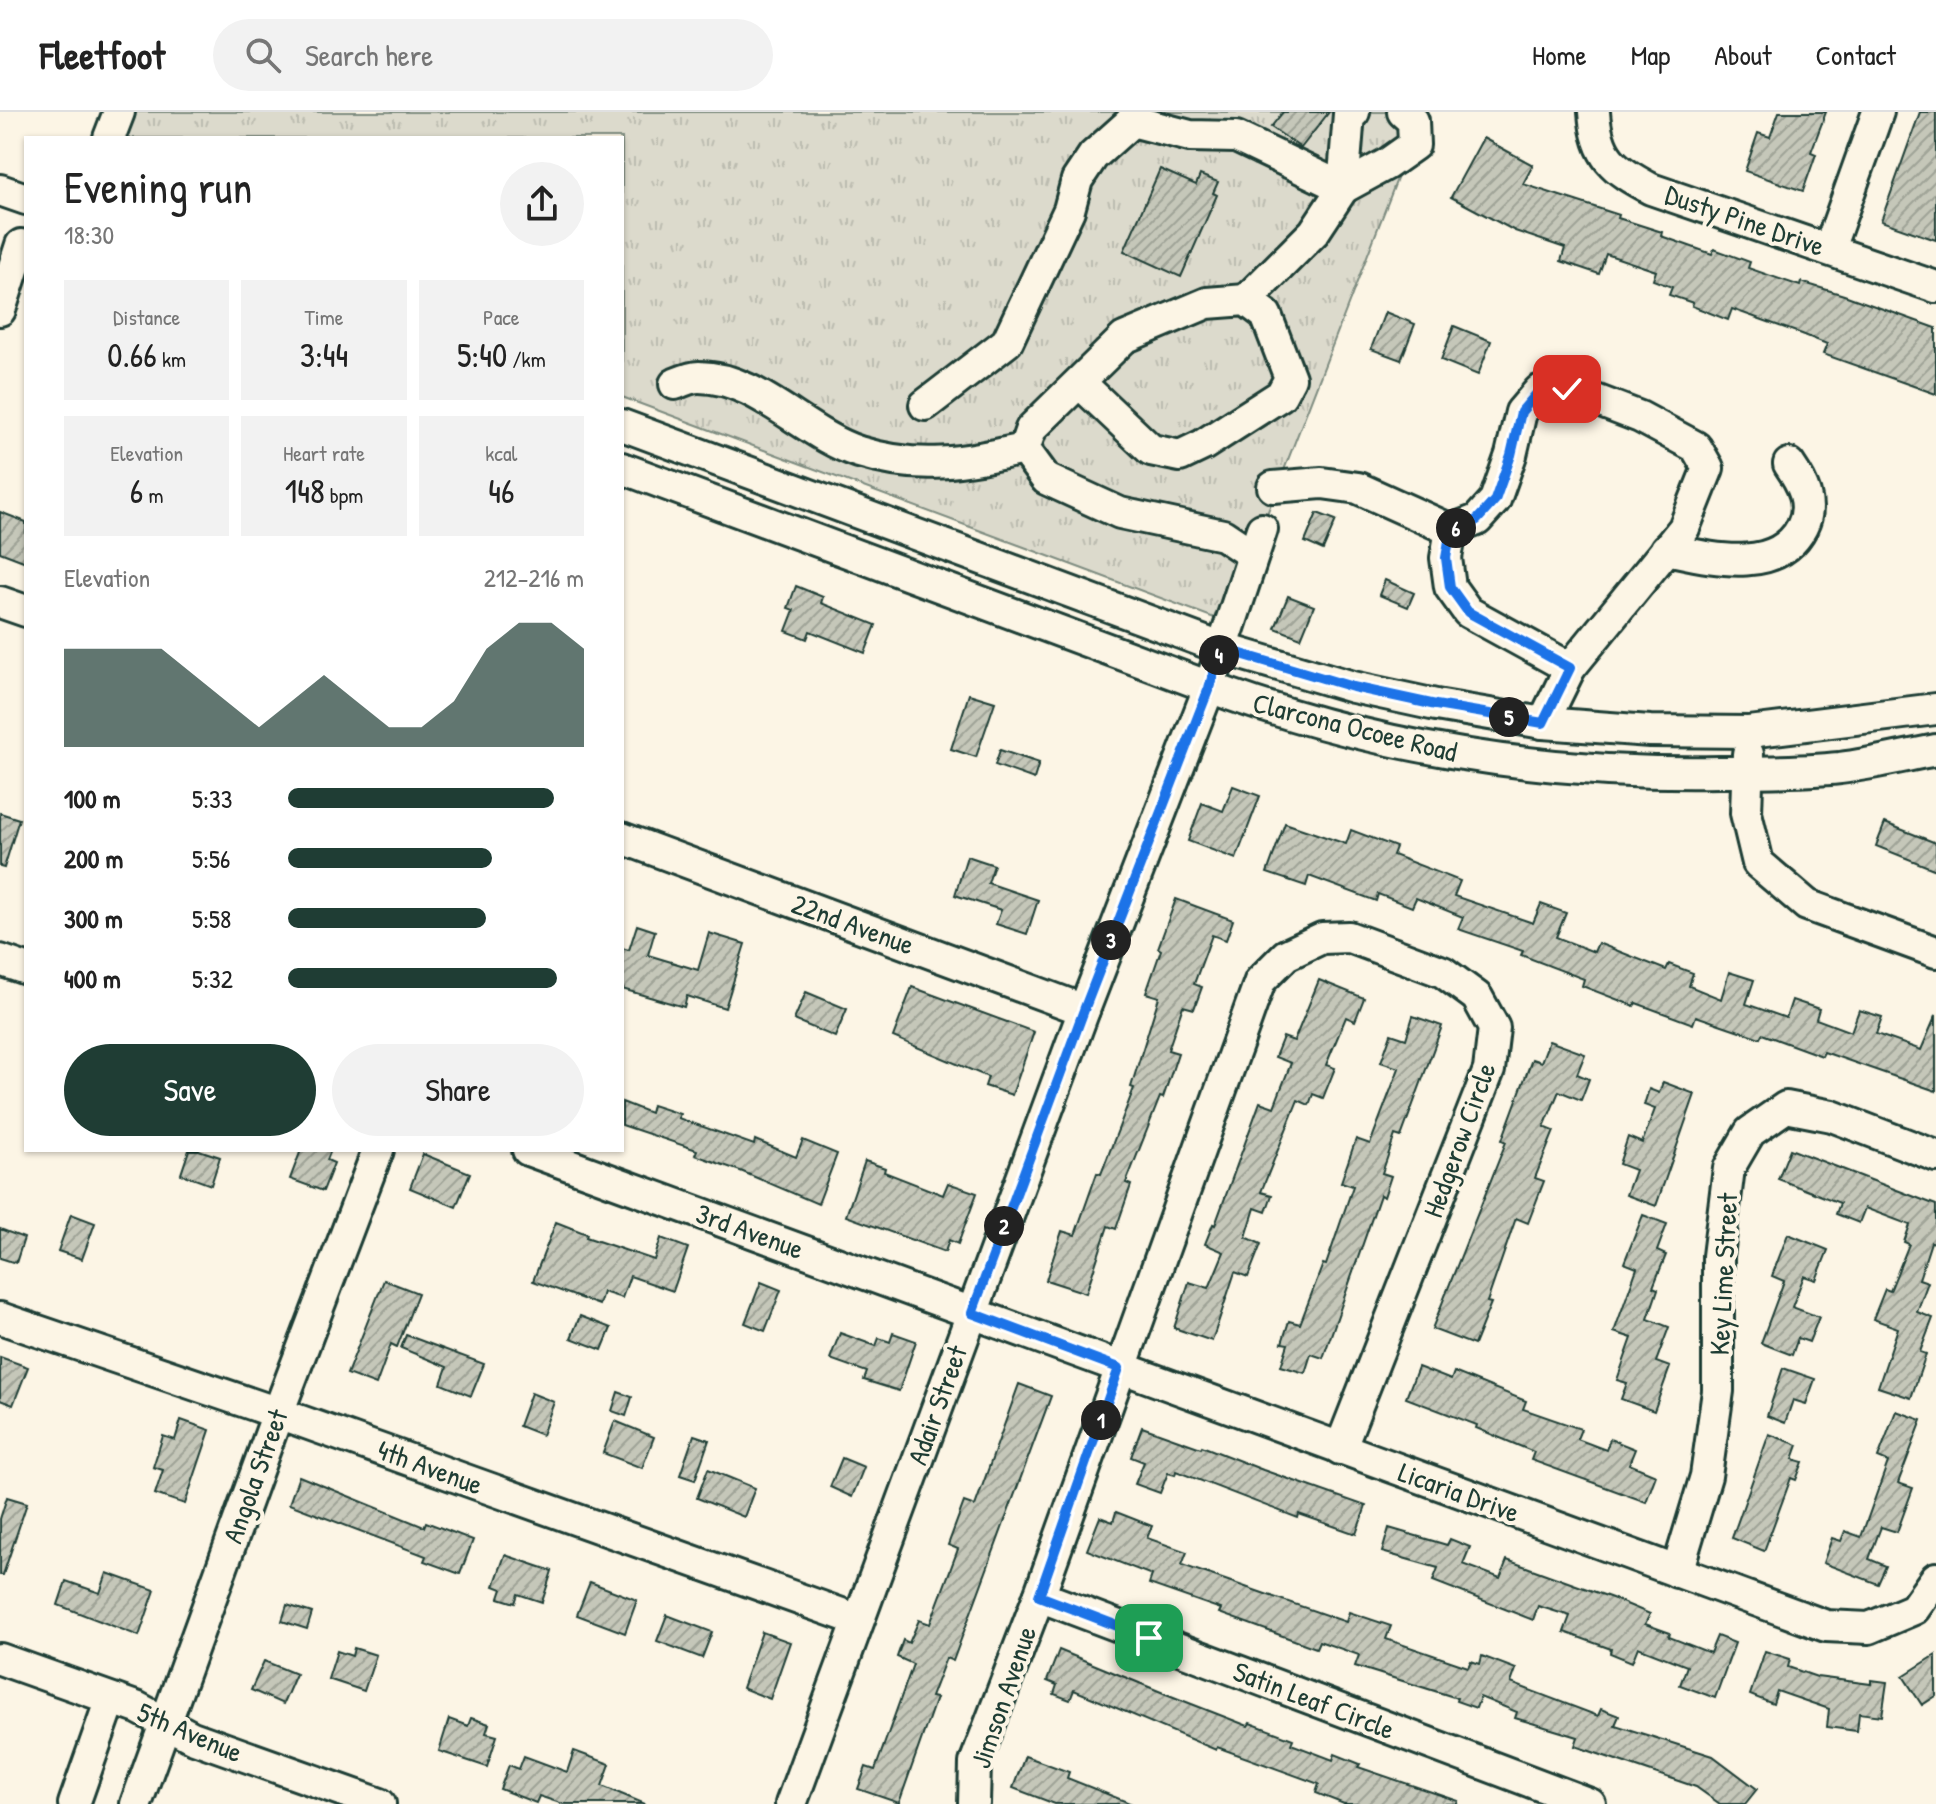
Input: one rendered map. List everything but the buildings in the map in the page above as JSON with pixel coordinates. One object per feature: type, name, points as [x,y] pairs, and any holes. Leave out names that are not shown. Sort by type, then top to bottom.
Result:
[{"type":"street","points":[[110,136],[119,112]]},
{"type":"street","points":[[1343,188],[1349,114],[1354,112]]},
{"type":"street","points":[[675,384],[696,376],[734,382],[856,451],[901,462],[954,464],[1024,449],[1031,429],[1124,338],[1207,303],[1246,300],[1314,232],[1343,188],[1414,145],[1413,121],[1403,112]]},
{"type":"street","name":"Dusty Pine Drive","points":[[1594,112],[1599,148],[1619,172],[1651,189],[1936,287]]},
{"type":"street","points":[[1829,249],[1878,112]]},
{"type":"street","points":[[925,405],[1007,342],[1069,210],[1077,180],[1093,156],[1134,116],[1190,136],[1236,137],[1343,188]]},
{"type":"street","points":[[0,190],[24,198]]},
{"type":"street","points":[[0,310],[16,243]]},
{"type":"street","points":[[1079,382],[1151,450],[1180,456],[1191,451],[1281,395],[1290,378],[1266,315],[1246,300]]},
{"type":"street","points":[[1273,487],[1322,483],[1358,488],[1451,530],[1477,520],[1495,500],[1511,455],[1521,412],[1539,391],[1567,389],[1640,417],[1696,447],[1708,468],[1684,528],[1570,668],[1543,723]]},
{"type":"street","name":"Clarcona Ocoee Road","points":[[624,426],[1221,648],[1353,687],[1436,705],[1543,723],[1650,731],[1749,732],[1936,709]]},
{"type":"street","name":"Adair Street","points":[[791,1804],[1084,1010],[1209,688],[1258,542],[1120,513],[1046,479],[1024,449]]},
{"type":"street","points":[[1666,549],[1705,557],[1748,560],[1777,554],[1796,540],[1807,517],[1807,503],[1800,480],[1789,464]]},
{"type":"street","points":[[624,474],[690,467],[806,510],[822,501]]},
{"type":"street","name":"Clarcona Ocoee Road","points":[[624,474],[1289,716],[1412,746],[1527,765],[1650,773],[1840,768],[1936,750]]},
{"type":"street","points":[[1451,530],[1446,558],[1450,587],[1468,612],[1570,668]]},
{"type":"street","points":[[0,602],[24,610]]},
{"type":"street","points":[[1749,732],[1746,813],[1758,863],[1807,905],[1936,952]]},
{"type":"street","name":"22nd Avenue","points":[[624,839],[1084,1010]]},
{"type":"street","name":"Hedgerow Circle","points":[[1119,1368],[1260,981],[1286,955],[1322,938],[1349,937],[1443,972],[1477,997],[1494,1028],[1489,1070],[1340,1449]]},
{"type":"street","points":[[0,960],[24,968]]},
{"type":"street","name":"Key Lime Street","points":[[1677,1572],[1706,1476],[1716,1405],[1718,1256],[1729,1168],[1750,1132],[1786,1107],[1832,1116],[1936,1156]]},
{"type":"street","name":"Angola Street","points":[[136,1804],[278,1413],[377,1152]]},
{"type":"street","name":"3rd Avenue","points":[[533,1152],[972,1313]]},
{"type":"street","name":"Licaria Drive","points":[[972,1313],[1826,1626],[1869,1628],[1914,1609],[1936,1578]]},
{"type":"street","name":"4th Avenue","points":[[0,1318],[278,1413],[858,1620]]},
{"type":"street","name":"Jimson Avenue","points":[[974,1802],[975,1763],[1039,1596],[1119,1368]]},
{"type":"street","name":"Satin Leaf Circle","points":[[1039,1596],[1590,1804]]},
{"type":"street","name":"5th Avenue","points":[[0,1659],[138,1708],[192,1737],[380,1804]]},
{"type":"street","points":[[74,1804],[111,1699]]},
{"type":"green space","points":[[124,112],[1423,112],[1225,622],[624,398],[624,136],[116,136]]},
{"type":"route","points":[[1149,1638],[1039,1596],[1119,1368],[972,1313],[1084,1010],[1209,688],[1221,648],[1353,687],[1543,723],[1570,668],[1468,612],[1450,587],[1446,558],[1451,530],[1477,520],[1495,500],[1511,455],[1521,412],[1539,391],[1567,389]]}]
